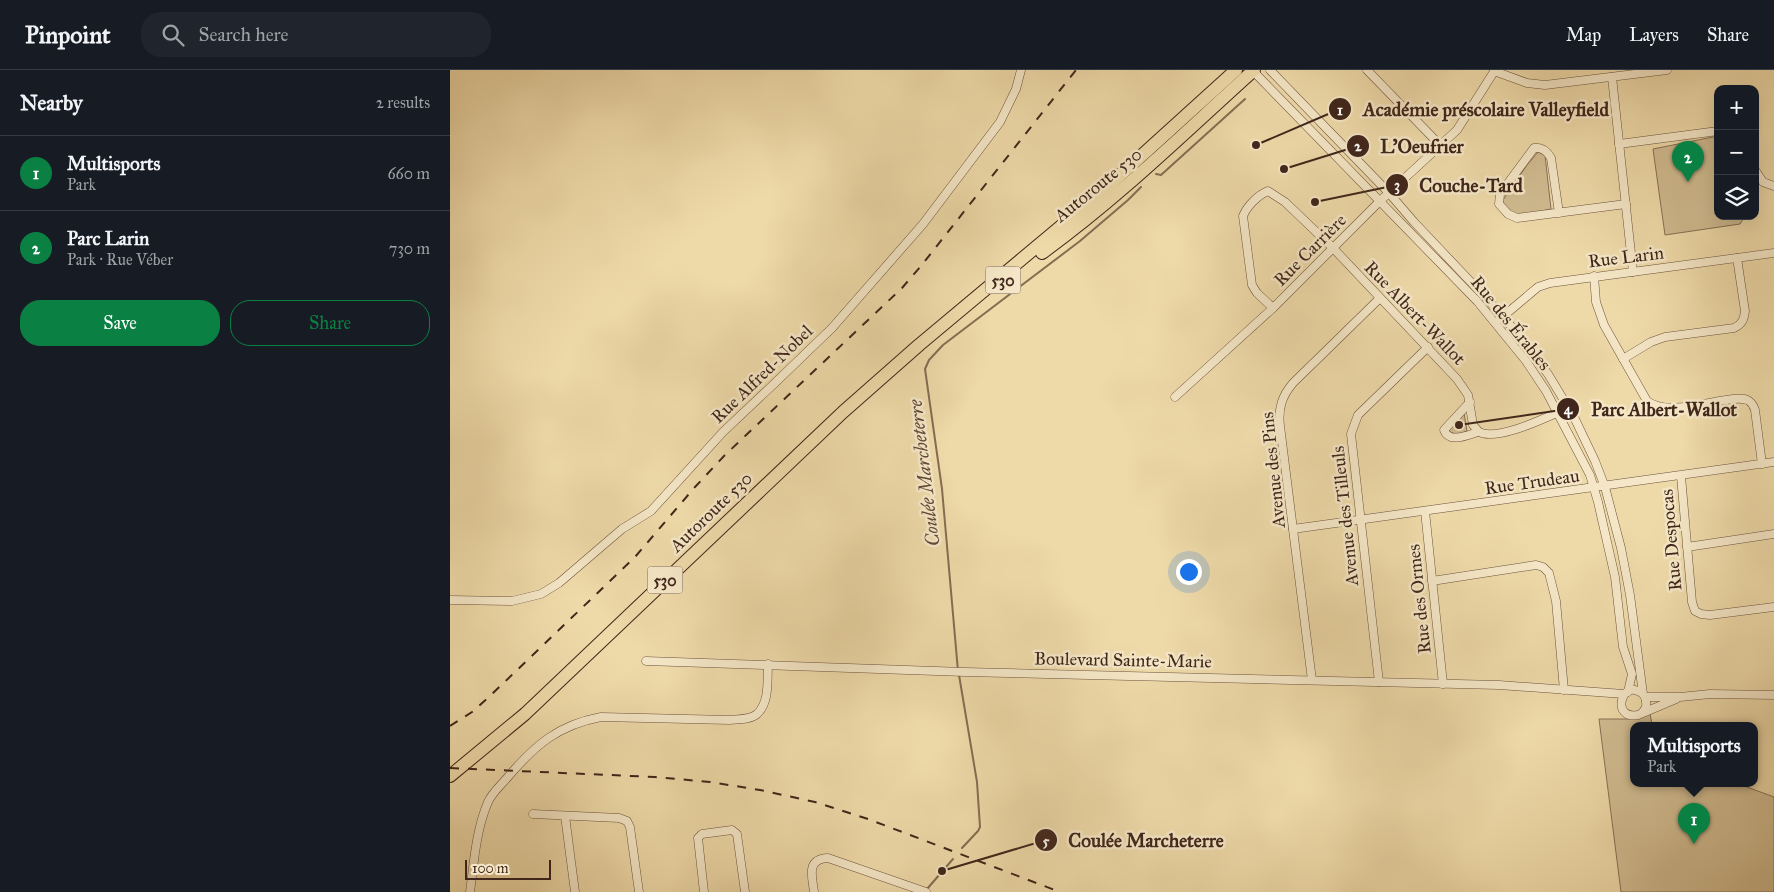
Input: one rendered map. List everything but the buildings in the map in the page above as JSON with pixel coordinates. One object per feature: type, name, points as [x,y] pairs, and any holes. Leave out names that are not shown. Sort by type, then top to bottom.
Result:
[{"type":"highway","name":"Autoroute 530","points":[[450,776],[524,714],[829,425],[1096,198],[1236,70]]},
{"type":"highway","name":"Autoroute 530","points":[[955,316],[1052,245],[1106,202],[1177,142],[1253,70]]},
{"type":"street","name":"Rue Alfred-Nobel","points":[[450,600],[512,601],[541,594],[559,583],[618,532],[652,511],[723,432],[778,382],[832,328],[922,224],[1000,122],[1016,89],[1021,70]]},
{"type":"street","name":"Rue des Érables","points":[[1253,70],[1477,301],[1526,361],[1558,412],[1595,488],[1615,578],[1623,647],[1632,674],[1626,693]]},
{"type":"street","name":"Rue des Érables","points":[[1270,70],[1389,193],[1503,316],[1548,374],[1595,461],[1605,486],[1624,559],[1644,696]]},
{"type":"street","points":[[1367,70],[1440,146]]},
{"type":"street","name":"Rue Carrière","points":[[1175,397],[1273,308],[1380,201],[1440,146],[1462,123],[1494,70]]},
{"type":"street","points":[[1494,70],[1527,83],[1545,85],[1667,70]]},
{"type":"street","points":[[1612,77],[1633,272]]},
{"type":"street","points":[[1619,144],[1714,132]]},
{"type":"street","points":[[1559,213],[1551,158],[1544,149],[1534,148],[1500,194],[1499,204],[1508,214],[1517,218],[1559,213],[1626,204]]},
{"type":"street","points":[[1758,175],[1763,182],[1774,186]]},
{"type":"street","name":"Rue Albert-Wallot","points":[[1273,308],[1257,293],[1252,285],[1243,216],[1260,195],[1268,191],[1285,202],[1333,248],[1457,379],[1468,395],[1473,425],[1478,432]]},
{"type":"street","name":"Rue Larin","points":[[1495,323],[1538,287],[1550,283],[1774,253]]},
{"type":"street","points":[[1623,359],[1664,337],[1734,328],[1740,325],[1744,319],[1745,311],[1737,258]]},
{"type":"street","points":[[1594,276],[1596,302],[1600,313],[1647,401],[1654,406],[1670,408],[1735,399],[1749,400],[1756,410],[1762,464]]},
{"type":"street","name":"Avenue des Pins","points":[[1312,680],[1279,409],[1281,402],[1293,383],[1380,298]]},
{"type":"street","name":"Avenue des Tilleuls","points":[[1379,682],[1351,439],[1355,421],[1363,410],[1428,347]]},
{"type":"street","points":[[1470,402],[1444,430],[1448,437],[1453,438],[1478,432],[1487,434],[1517,429],[1568,408]]},
{"type":"street","name":"Rue Trudeau","points":[[1293,529],[1774,462]]},
{"type":"street","name":"Rue Despocas","points":[[1681,476],[1692,602],[1695,610],[1701,614],[1710,615],[1774,608]]},
{"type":"street","name":"Rue des Ormes","points":[[1425,512],[1443,684]]},
{"type":"street","points":[[1687,547],[1774,534]]},
{"type":"street","points":[[1432,581],[1536,565],[1543,567],[1549,573],[1556,601],[1564,690]]},
{"type":"street","name":"Boulevard Sainte-Marie","points":[[646,661],[965,672],[1499,685],[1598,693],[1626,693],[1635,690],[1644,696],[1774,695]]},
{"type":"street","points":[[470,892],[477,839],[489,799],[532,751],[564,728],[582,720],[601,717],[746,719],[757,714],[763,705],[767,692],[768,664]]},
{"type":"street","name":"Boulevard Sainte-Marie","points":[[1598,693],[1621,706],[1629,715],[1634,716],[1680,697]]},
{"type":"street","points":[[1621,706],[1626,693]]},
{"type":"street","points":[[1642,713],[1646,705],[1644,696]]},
{"type":"street","points":[[533,814],[618,818],[627,821],[630,827],[639,892]]},
{"type":"street","points":[[566,816],[575,892]]},
{"type":"street","points":[[704,892],[698,838],[702,834],[732,830],[737,834],[745,892]]},
{"type":"street","points":[[814,892],[812,871],[814,863],[819,858],[828,858],[926,892]]},
{"type":"shaded area","points":[[1714,137],[1714,220],[1742,220],[1740,224],[1665,235],[1653,149]]},
{"type":"shaded area","points":[[1538,152],[1545,155],[1551,209],[1519,216],[1511,212],[1503,204],[1503,200]]},
{"type":"shaded area","points":[[1464,413],[1467,431],[1454,436],[1449,430]]},
{"type":"shaded area","points":[[1650,713],[1652,722],[1630,722],[1630,787],[1747,787],[1774,797],[1774,892],[1621,892],[1599,719],[1633,719]]},
{"type":"waterway","name":"Coulée Marcheterre","points":[[1156,174],[1161,175],[1245,99]]},
{"type":"waterway","name":"Coulée Marcheterre","points":[[958,671],[942,489],[925,369],[929,360],[943,345],[1080,241],[1141,187]]},
{"type":"waterway","name":"Coulée Marcheterre","points":[[959,675],[977,782],[980,827],[962,848]]},
{"type":"waterway","name":"Coulée Marcheterre","points":[[927,889],[953,859]]},
{"type":"railway","points":[[450,726],[472,712],[491,695],[635,557],[725,455],[902,288],[1076,70]]},
{"type":"railway","points":[[450,768],[655,777],[710,782],[760,790],[815,802],[868,819],[1060,892]]},
{"type":"place","name":"Académie préscolaire Valleyfield","points":[[1256,145]]},
{"type":"place","name":"L'Oeufrier","points":[[1284,169]]},
{"type":"place","name":"Parc Larin","points":[[1688,182]]},
{"type":"place","name":"Couche-Tard","points":[[1315,202]]},
{"type":"place","name":"Parc Albert-Wallot","points":[[1459,425]]},
{"type":"place","name":"Multisports","points":[[1694,844]]},
{"type":"place","name":"Coulée Marcheterre","points":[[942,871]]}]
